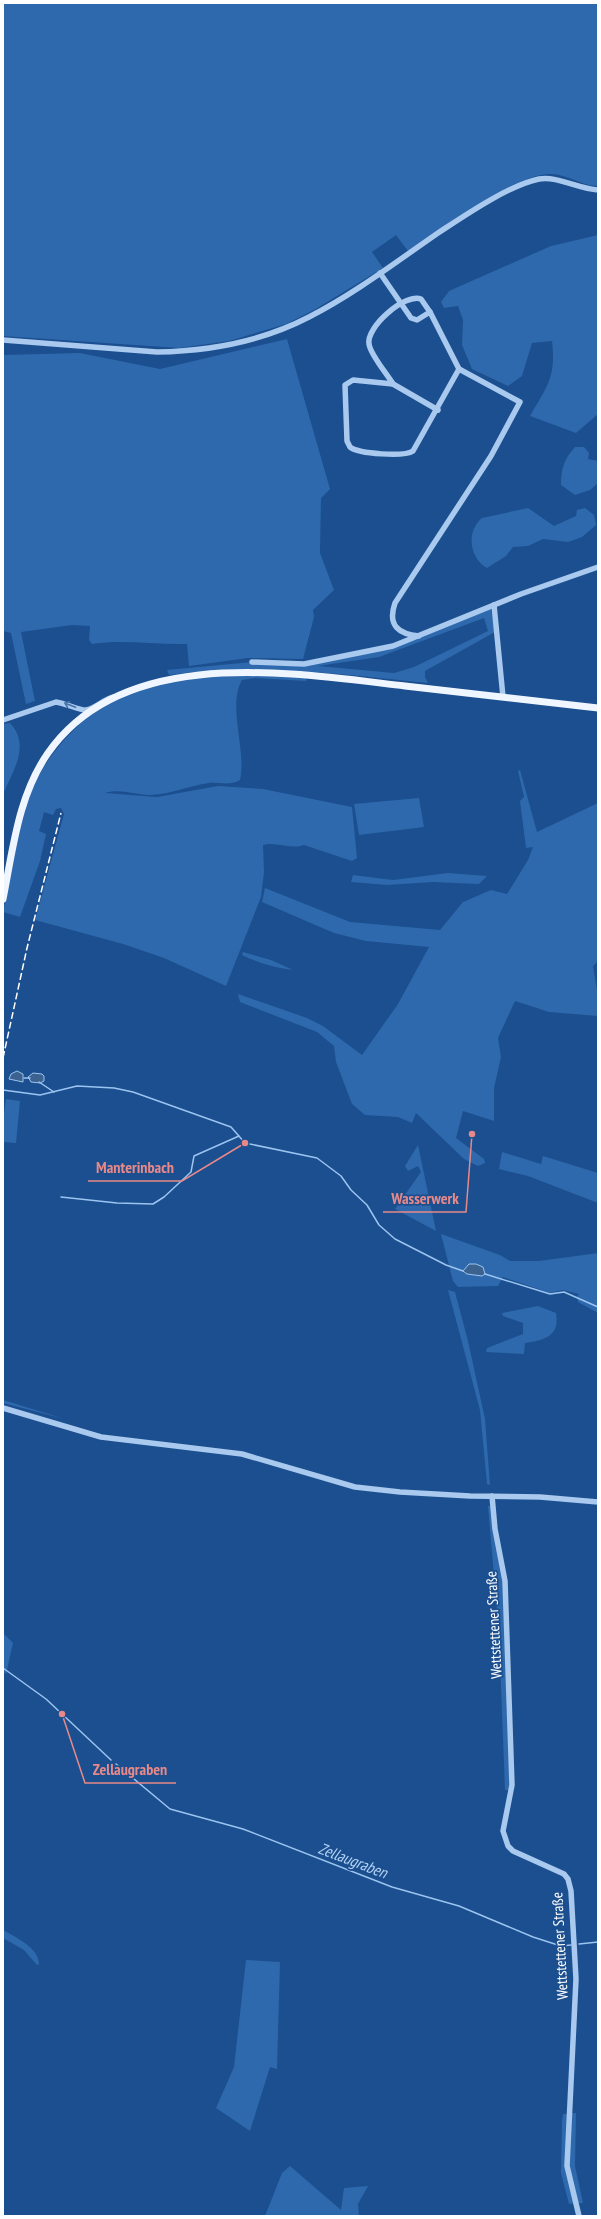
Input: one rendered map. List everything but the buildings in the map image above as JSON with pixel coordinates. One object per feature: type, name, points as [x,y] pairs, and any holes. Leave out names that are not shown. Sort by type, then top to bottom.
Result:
[{"type":"main road","points":[[3,899],[22,809],[38,769],[48,753],[72,726],[100,705],[148,684],[191,676],[265,673],[306,675],[598,708]]},
{"type":"street","points":[[3,340],[157,352],[212,348],[276,332],[344,297],[456,221],[519,185],[546,178],[582,188],[598,190]]},
{"type":"street","points":[[380,273],[413,320],[430,312]]},
{"type":"street","points":[[393,384],[370,348],[369,339],[386,313],[412,298],[419,298],[430,312],[459,369],[520,402],[484,467],[395,603],[392,620],[396,628],[404,634],[419,636]]},
{"type":"street","points":[[438,410],[393,384],[353,380],[345,385],[347,441],[354,450],[402,454],[410,452],[416,447],[438,410],[459,369]]},
{"type":"street","points":[[252,662],[288,665],[309,663],[386,648],[494,605],[598,567]]},
{"type":"street","points":[[494,605],[503,697]]},
{"type":"street","points":[[3,720],[56,702],[64,703],[81,710],[86,710],[107,698],[118,696]]},
{"type":"street","points":[[3,1408],[101,1437],[242,1454],[355,1487],[400,1492],[540,1497],[598,1502]]},
{"type":"street","name":"Wettstettener Straße","points":[[492,1496],[495,1529],[504,1570],[512,1785],[503,1831],[508,1846],[513,1851],[564,1874],[568,1879],[571,1891],[576,1979],[567,2166],[580,2216]]},
{"type":"shaded area","points":[[3,3],[598,3],[598,186],[551,174],[536,176],[518,183],[478,204],[408,251],[396,235],[372,252],[383,268],[314,310],[286,324],[229,341],[179,348],[3,336]]},
{"type":"shaded area","points":[[598,235],[598,414],[576,433],[530,416],[546,388],[552,372],[552,341],[532,343],[522,376],[508,386],[472,369],[462,345],[463,320],[458,306],[444,308],[441,302],[449,291],[551,246]]},
{"type":"shaded area","points":[[287,339],[330,489],[321,498],[320,553],[334,590],[313,610],[314,617],[303,659],[248,658],[189,666],[187,644],[116,642],[92,644],[89,640],[90,626],[72,625],[21,632],[35,701],[26,704],[11,633],[3,631],[3,355],[80,353],[160,369]]},
{"type":"shaded area","points":[[575,447],[584,447],[589,453],[588,459],[598,461],[598,483],[590,490],[575,495],[561,485],[564,464]]},
{"type":"shaded area","points":[[528,508],[554,526],[576,516],[577,510],[585,508],[594,515],[596,525],[582,537],[568,542],[543,539],[528,546],[513,547],[506,556],[487,568],[481,564],[476,558],[472,544],[472,537],[477,523],[482,518]]},
{"type":"shaded area","points":[[491,609],[495,632],[425,671],[425,677],[428,683],[298,671],[234,670],[169,675],[167,670],[252,662],[292,665],[393,646]],"holes":[[[484,618],[488,631],[414,667],[394,673],[318,666],[379,657]]]},
{"type":"shaded area","points":[[256,675],[307,677],[306,681],[255,678],[242,680],[236,703],[241,756],[240,780],[233,783],[209,783],[173,792],[151,795],[116,791],[105,793],[157,797],[218,786],[263,789],[352,807],[357,858],[352,861],[304,845],[294,847],[273,844],[263,845],[264,872],[261,897],[226,986],[164,958],[123,944],[35,920],[64,814],[61,808],[56,809],[53,815],[44,812],[39,831],[46,834],[40,861],[20,917],[3,912],[17,838],[30,793],[39,774],[51,757],[64,740],[80,724],[98,709],[115,699],[154,685],[195,678]]},
{"type":"shaded area","points":[[10,723],[16,731],[20,749],[15,767],[3,794],[3,724]]},
{"type":"shaded area","points":[[520,770],[537,832],[598,803],[598,961],[593,966],[598,996],[598,1016],[549,1012],[515,1001],[498,1038],[501,1057],[494,1088],[494,1121],[463,1111],[456,1138],[484,1159],[485,1163],[478,1166],[464,1159],[416,1113],[412,1123],[398,1117],[365,1115],[352,1104],[336,1062],[334,1046],[317,1032],[240,1002],[238,994],[307,1018],[323,1026],[362,1055],[398,1004],[429,947],[366,941],[334,933],[262,902],[265,888],[350,922],[440,930],[463,902],[491,890],[507,894],[528,860],[533,847],[526,848],[520,801],[524,797],[518,771]]},
{"type":"shaded area","points":[[419,798],[424,827],[359,835],[354,804]]},
{"type":"shaded area","points":[[448,873],[487,876],[479,884],[433,882],[387,885],[351,882],[353,875],[393,880]]},
{"type":"shaded area","points":[[243,952],[271,960],[293,970],[261,963],[242,955]]},
{"type":"shaded area","points":[[17,1071],[23,1074],[23,1082],[9,1079],[11,1074]]},
{"type":"shaded area","points":[[33,1073],[42,1074],[44,1076],[44,1081],[40,1083],[31,1082],[28,1077]]},
{"type":"shaded area","points":[[6,1099],[20,1101],[16,1143],[3,1142],[3,1120]]},
{"type":"shaded area","points":[[418,1145],[436,1231],[395,1209],[421,1172],[418,1166],[408,1171],[405,1166]]},
{"type":"shaded area","points":[[502,1152],[541,1164],[543,1156],[598,1173],[598,1203],[528,1176],[499,1169]]},
{"type":"shaded area","points":[[441,1234],[500,1255],[510,1261],[539,1261],[598,1253],[598,1313],[578,1302],[577,1296],[579,1294],[563,1290],[550,1293],[503,1277],[498,1286],[458,1287],[453,1281]]},
{"type":"shaded area","points":[[469,1264],[476,1264],[483,1267],[485,1274],[482,1276],[467,1274],[463,1271]]},
{"type":"shaded area","points":[[448,1290],[455,1292],[468,1341],[485,1419],[490,1485],[487,1484],[480,1410]]},
{"type":"shaded area","points":[[538,1306],[556,1313],[556,1327],[550,1336],[525,1343],[524,1354],[486,1352],[487,1348],[523,1334],[523,1323],[503,1316],[502,1313]]},
{"type":"shaded area","points":[[3,1400],[65,1419],[3,1403]]},
{"type":"shaded area","points":[[488,1506],[491,1506],[503,1574],[510,1790],[505,1790],[499,1634]]},
{"type":"shaded area","points":[[3,1633],[13,1643],[6,1674],[3,1671]]},
{"type":"shaded area","points":[[3,1930],[31,1948],[38,1959],[39,1965],[36,1964],[24,1950],[3,1938]]},
{"type":"shaded area","points":[[246,1960],[280,1962],[277,2069],[270,2067],[250,2131],[216,2108],[234,2067]]},
{"type":"shaded area","points":[[576,2113],[575,2166],[583,2203],[569,2204],[561,2173],[562,2122],[563,2114]]},
{"type":"shaded area","points":[[290,2166],[341,2210],[344,2188],[368,2186],[358,2204],[359,2216],[265,2216],[282,2173]]},
{"type":"waterway","points":[[24,1078],[30,1078]]},
{"type":"waterway","points":[[39,1082],[54,1092]]},
{"type":"waterway","points":[[3,1090],[40,1095],[77,1086],[114,1088],[133,1092],[231,1127],[245,1143],[317,1158],[341,1176],[351,1190],[367,1205],[379,1225],[395,1239],[446,1265],[463,1271]]},
{"type":"waterway","points":[[61,1197],[117,1203],[153,1204],[164,1197],[191,1172],[194,1156],[239,1136]]},
{"type":"waterway","points":[[485,1274],[550,1294],[564,1292],[598,1307]]},
{"type":"waterway","name":"Zellaugraben","points":[[3,1668],[46,1699],[111,1760]]},
{"type":"waterway","name":"Zellaugraben","points":[[116,1764],[170,1809],[243,1829],[392,1887],[459,1906],[533,1937],[561,1946],[571,1945]]},
{"type":"waterway","name":"Zellaugraben","points":[[579,1944],[598,1942]]},
{"type":"railway","points":[[3,1058],[27,948],[61,813]]},
{"type":"place","name":"Wasserwerk","points":[[472,1134]]},
{"type":"place","name":"Manterinbach","points":[[245,1143]]},
{"type":"place","name":"Zellaugraben","points":[[62,1714]]}]
